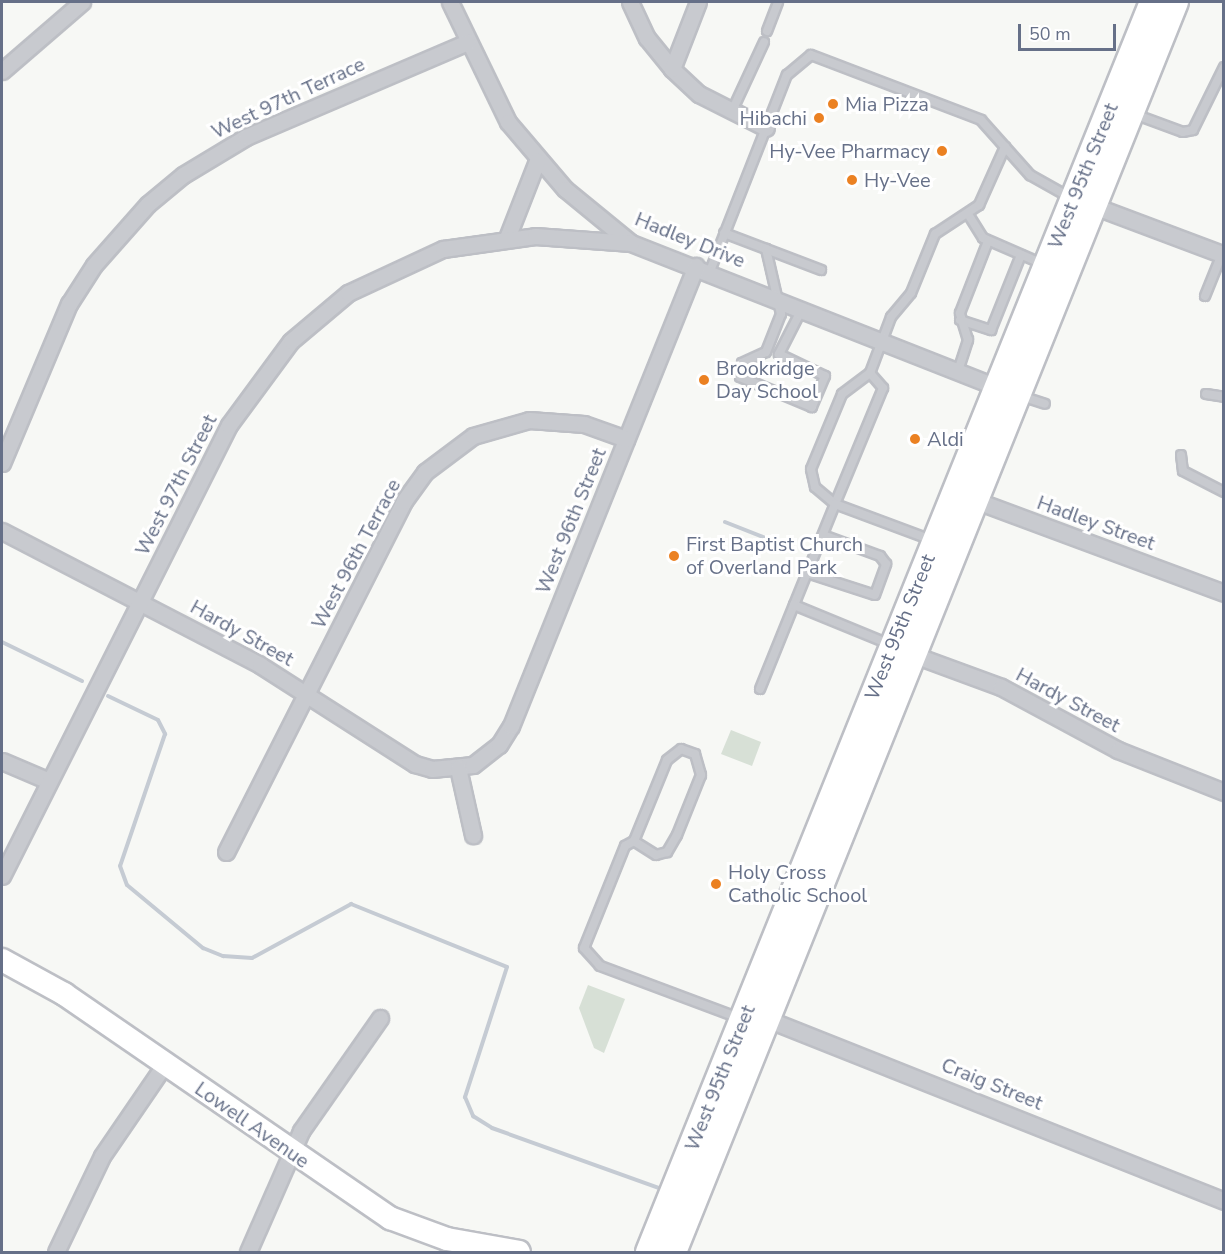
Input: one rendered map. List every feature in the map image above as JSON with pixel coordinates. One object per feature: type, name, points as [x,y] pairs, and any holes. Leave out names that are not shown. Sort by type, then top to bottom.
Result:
[{"type":"main road","name":"West 95th Street","points":[[649,1252],[717,1115],[771,1016],[903,651],[1121,109],[1153,2]]},
{"type":"main road","name":"West 95th Street","points":[[1121,109],[1175,2]]},
{"type":"main road","name":"West 95th Street","points":[[1007,390],[1047,266],[1084,202]]},
{"type":"main road","name":"West 95th Street","points":[[673,1252],[717,1115],[743,1018],[903,651]]},
{"type":"street","points":[[2,71],[82,2]]},
{"type":"street","name":"Hadley Drive","points":[[450,2],[508,122],[537,161],[631,243],[803,308],[1007,390]]},
{"type":"street","points":[[630,2],[646,38],[672,69],[731,113],[765,128]]},
{"type":"street","points":[[672,69],[698,2]]},
{"type":"street","name":"West 97th Terrace","points":[[2,463],[69,304],[100,257],[148,204],[183,175],[246,137],[468,42]]},
{"type":"street","points":[[507,238],[537,161]]},
{"type":"street","points":[[1084,202],[1223,255]]},
{"type":"street","name":"West 97th Street","points":[[2,876],[229,425],[291,341],[381,274],[443,249],[507,238],[631,243]]},
{"type":"street","name":"West 96th Street","points":[[459,768],[488,756],[511,726],[627,439],[703,269]]},
{"type":"street","name":"West 96th Terrace","points":[[226,852],[404,501],[450,450],[501,426],[529,420],[584,424],[627,439]]},
{"type":"street","name":"Hadley Street","points":[[965,496],[1224,593]]},
{"type":"street","name":"Hardy Street","points":[[2,531],[140,602],[307,693],[415,764],[459,768]]},
{"type":"street","name":"Hardy Street","points":[[903,651],[1000,687],[1118,750],[1224,792]]},
{"type":"street","points":[[2,761],[49,781]]},
{"type":"street","points":[[459,768],[473,835]]},
{"type":"street","name":"Lowell Avenue","points":[[2,960],[64,994],[290,1152],[390,1218],[444,1246],[519,1252]]},
{"type":"street","name":"Craig Street","points":[[743,1018],[771,1016],[1224,1201]]},
{"type":"street","points":[[248,1252],[290,1152],[380,1017]]},
{"type":"street","points":[[56,1252],[102,1156],[165,1064]]},
{"type":"lane","points":[[767,31],[778,2]]},
{"type":"lane","points":[[731,113],[764,42]]},
{"type":"lane","points":[[703,269],[724,233],[787,75],[795,63],[811,55],[981,120],[1030,175],[1084,202]]},
{"type":"lane","points":[[1121,109],[1183,132],[1193,130],[1224,67]]},
{"type":"lane","points":[[945,545],[836,504],[815,487],[812,469],[842,394],[870,373],[891,317],[911,293],[935,234],[980,205],[1005,147]]},
{"type":"lane","points":[[968,214],[988,241],[1047,266]]},
{"type":"lane","points":[[724,233],[821,270]]},
{"type":"lane","points":[[958,371],[968,340],[959,320],[988,241]]},
{"type":"lane","points":[[766,249],[781,314],[766,352],[742,363],[740,377],[812,407],[825,376],[779,354],[803,308]]},
{"type":"lane","points":[[959,320],[992,330],[1021,255]]},
{"type":"lane","points":[[1205,296],[1223,255]]},
{"type":"lane","points":[[760,689],[883,388],[870,373]]},
{"type":"lane","points":[[1007,390],[1046,404]]},
{"type":"lane","points":[[1206,394],[1224,397]]},
{"type":"lane","points":[[1181,455],[1184,471],[1224,492]]},
{"type":"lane","points":[[807,573],[875,595],[886,564],[880,556],[823,535]]},
{"type":"lane","points":[[794,605],[903,651]]},
{"type":"lane","points":[[634,841],[656,855],[667,852],[701,776],[695,754],[681,749],[667,760],[634,841],[625,846],[584,948],[600,966],[743,1018]]},
{"type":"shaded area","points":[[731,730],[761,742],[752,766],[721,754]]},
{"type":"shaded area","points":[[588,985],[625,999],[604,1053],[594,1048],[579,1008]]},
{"type":"waterway","points":[[725,522],[791,548]]},
{"type":"waterway","points":[[2,642],[82,681]]},
{"type":"waterway","points":[[108,696],[158,720],[165,734],[120,866],[127,885],[203,948],[223,956],[252,958],[351,904],[507,967],[465,1097],[473,1116],[492,1128],[659,1188]]},
{"type":"place","name":"Mia Pizza","points":[[833,104]]},
{"type":"place","name":"Hibachi","points":[[819,118]]},
{"type":"place","name":"Hy-Vee Pharmacy","points":[[942,151]]},
{"type":"place","name":"Hy-Vee","points":[[852,180]]},
{"type":"place","name":"Brookridge Day School","points":[[704,380]]},
{"type":"place","name":"Aldi","points":[[915,439]]},
{"type":"place","name":"First Baptist Church of Overland Park","points":[[674,556]]},
{"type":"place","name":"Holy Cross Catholic School","points":[[716,884]]}]
